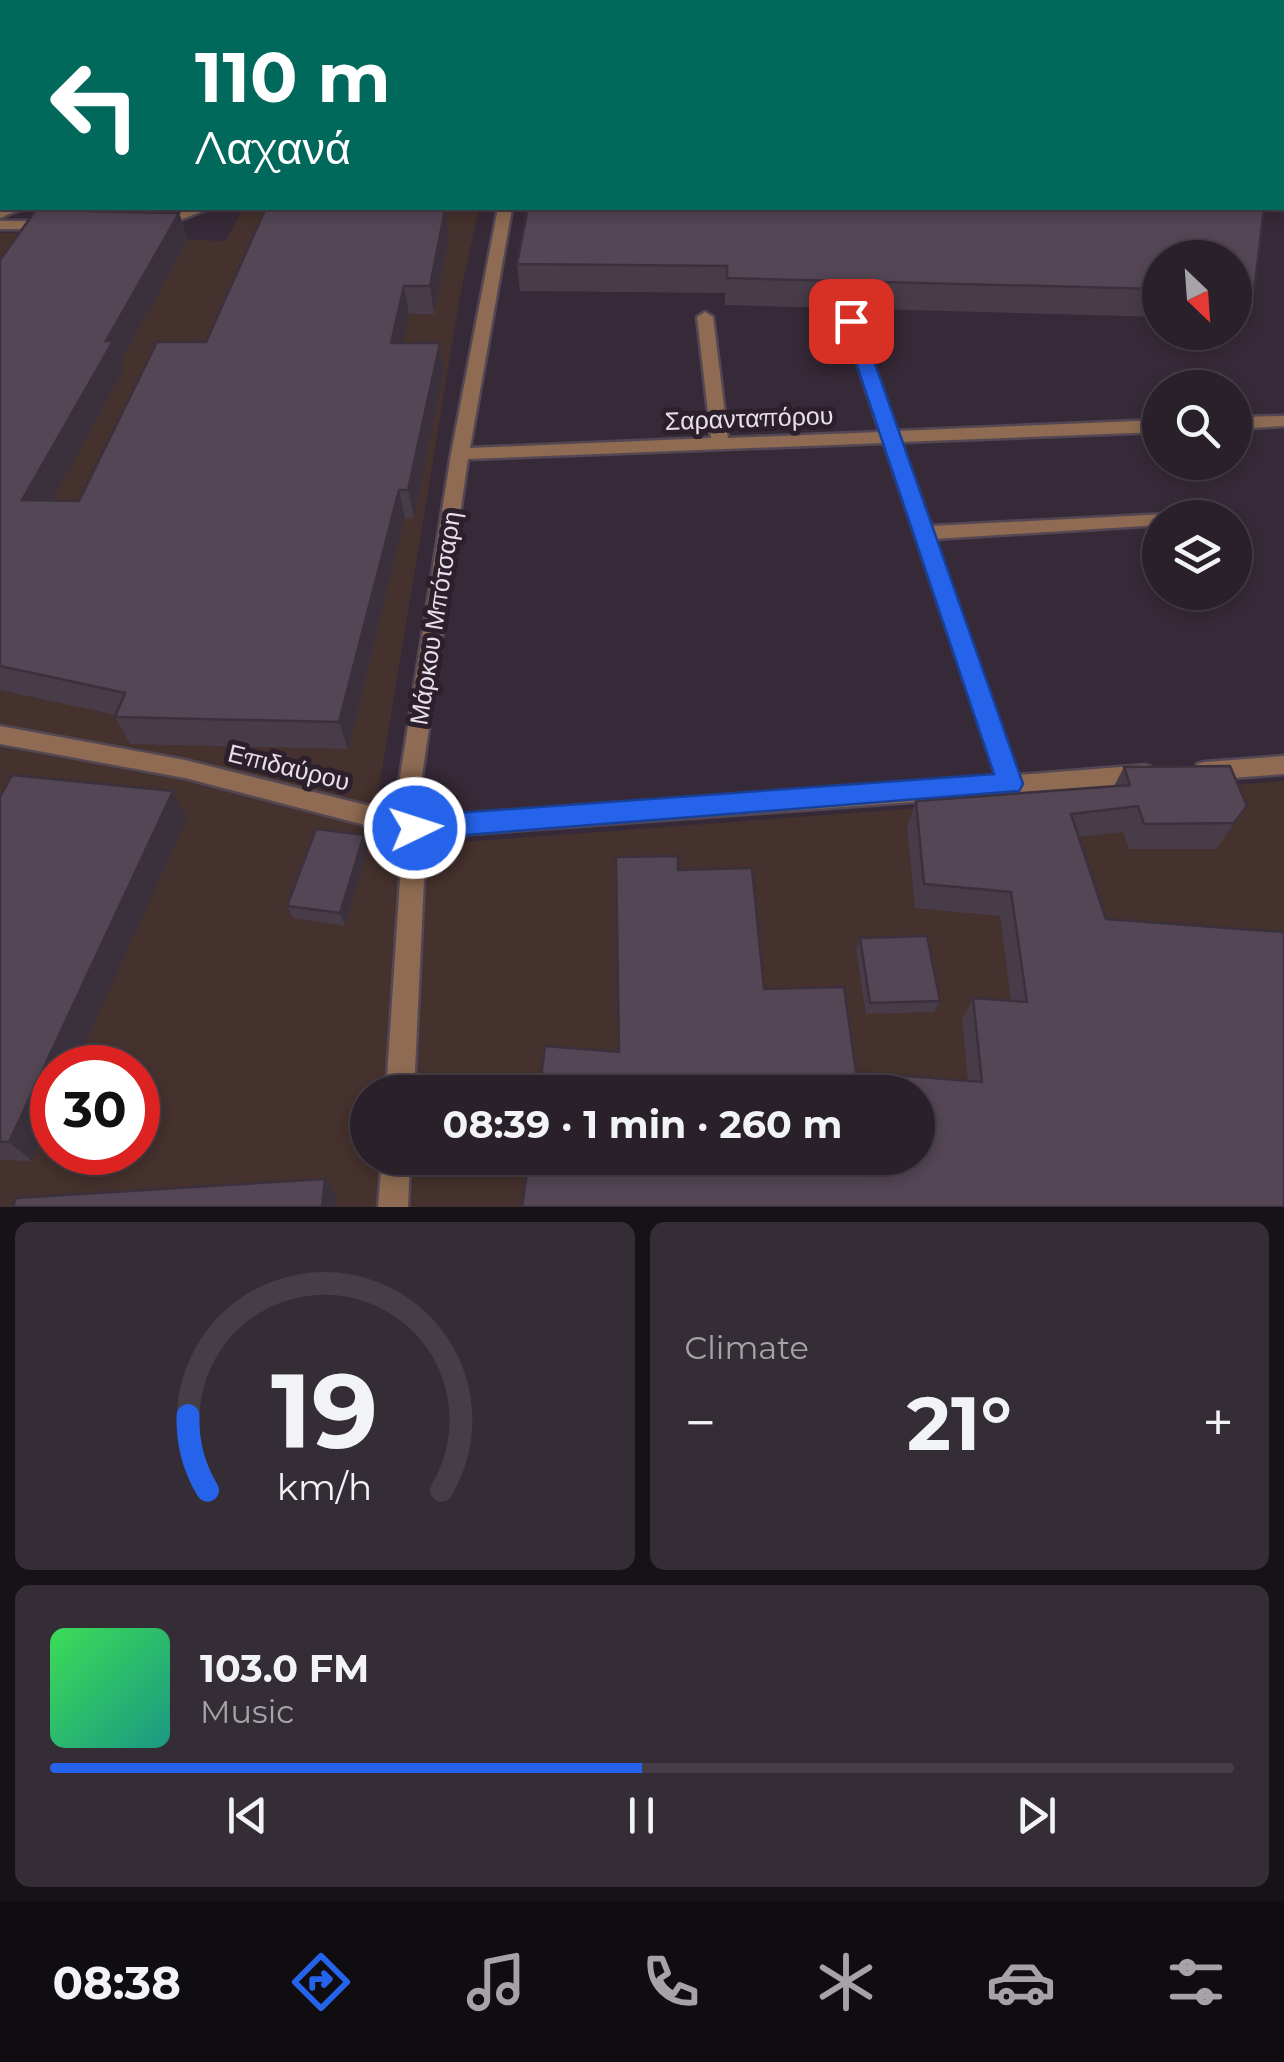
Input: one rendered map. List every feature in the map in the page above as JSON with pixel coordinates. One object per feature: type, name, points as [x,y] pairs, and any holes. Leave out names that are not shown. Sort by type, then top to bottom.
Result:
[{"type":"street","points":[[144,225],[175,220],[198,210]]},
{"type":"street","name":"Μάρκου Μπότσαρη","points":[[401,1075],[415,828],[410,783],[460,454],[505,210]]},
{"type":"street","points":[[0,225],[72,225]]},
{"type":"street","points":[[704,318],[720,444]]},
{"type":"street","points":[[851,321],[1010,784]]},
{"type":"street","points":[[1252,422],[1284,421]]},
{"type":"street","name":"Σαρανταπόρου","points":[[460,454],[1142,427]]},
{"type":"street","points":[[924,533],[1142,521]]},
{"type":"street","name":"Επιδαύρου","points":[[0,735],[186,768],[415,828],[1284,766]]},
{"type":"street","points":[[393,1207],[395,1175]]},
{"type":"shaded area","points":[[242,210],[479,210],[460,296],[369,849],[1284,781],[1284,1207],[0,1207],[0,233],[226,241]]},
{"type":"building","points":[[36,210],[179,213],[106,341],[113,341],[22,500],[79,501],[157,342],[206,342],[265,210],[445,210],[430,286],[404,286],[391,343],[440,343],[408,490],[399,490],[339,722],[115,717],[125,693],[0,666],[0,260]]},
{"type":"building","points":[[528,210],[1264,210],[1254,292],[1252,240],[1142,240],[1142,289],[727,278],[727,266],[517,264]]},
{"type":"building","points":[[1230,766],[1247,806],[1234,823],[1144,824],[1138,806],[1071,814],[1106,919],[1284,932],[1284,1207],[522,1207],[527,1175],[935,1175],[935,1078],[982,1082],[973,998],[1027,1002],[1011,892],[924,884],[916,801],[1130,785],[1124,767]]},
{"type":"building","points":[[12,775],[173,791],[54,1045],[30,1045],[30,1097],[9,1142],[0,1142],[0,797]]},
{"type":"building","points":[[316,829],[364,835],[340,913],[287,906]]},
{"type":"building","points":[[678,856],[678,870],[752,868],[764,989],[844,987],[856,1072],[894,1075],[541,1075],[545,1046],[619,1052],[616,857]]},
{"type":"building","points":[[927,936],[940,1001],[870,1003],[860,938]]},
{"type":"building","points":[[325,1179],[322,1207],[13,1207],[16,1198]]},
{"type":"route","points":[[415,828],[1010,784],[851,321]]}]
